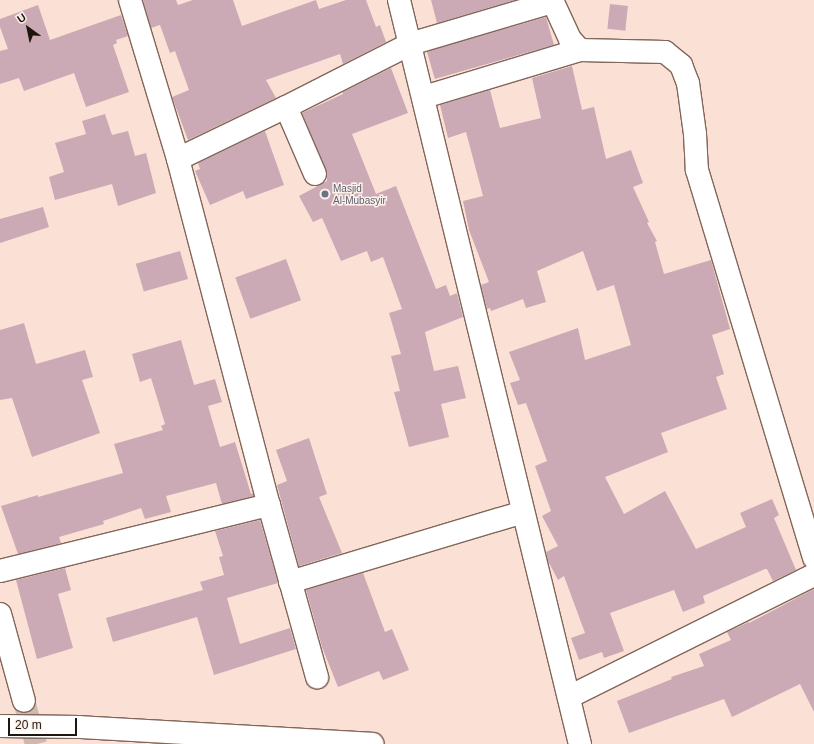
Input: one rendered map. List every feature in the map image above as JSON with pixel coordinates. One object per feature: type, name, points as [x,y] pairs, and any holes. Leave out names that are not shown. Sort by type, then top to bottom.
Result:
[{"type":"main road","points":[[130,0],[178,159],[269,505],[317,677]]},
{"type":"main road","points":[[399,0],[424,97],[580,744]]},
{"type":"main road","points":[[178,159],[286,107],[410,44],[552,1],[570,39],[580,50]]},
{"type":"main road","points":[[424,97],[580,50],[665,52],[681,65],[688,83],[695,134],[696,170],[814,558]]},
{"type":"main road","points":[[286,107],[314,174]]},
{"type":"main road","points":[[0,571],[269,505]]},
{"type":"main road","points":[[290,582],[523,512]]},
{"type":"main road","points":[[569,697],[814,575]]},
{"type":"main road","points":[[0,614],[24,701]]},
{"type":"main road","points":[[0,726],[79,727],[373,744]]},
{"type":"building","points":[[143,0],[176,0],[178,5],[193,0],[233,0],[242,26],[316,0],[319,9],[346,0],[366,0],[376,27],[380,25],[386,42],[343,64],[340,54],[266,80],[276,98],[188,140],[172,97],[189,90],[175,51],[170,53],[160,25],[151,28]]},
{"type":"building","points":[[431,0],[515,0],[437,23]]},
{"type":"building","points":[[610,4],[628,6],[625,31],[607,29]]},
{"type":"building","points":[[38,5],[50,40],[121,15],[128,36],[116,40],[117,43],[113,45],[129,92],[86,107],[74,73],[24,91],[19,78],[0,84],[0,51],[8,49],[0,27],[0,19]]},
{"type":"building","points":[[546,17],[554,45],[435,79],[427,51]]},
{"type":"building","points":[[572,66],[582,110],[594,107],[606,159],[631,150],[643,183],[633,187],[649,222],[647,223],[657,241],[655,242],[664,274],[711,260],[730,329],[712,335],[724,374],[716,377],[727,409],[661,433],[668,452],[605,477],[624,514],[665,491],[696,549],[746,527],[740,513],[772,499],[779,515],[774,518],[796,570],[773,581],[767,569],[765,569],[703,596],[705,603],[683,612],[674,590],[610,613],[624,651],[604,658],[602,652],[579,660],[571,638],[585,633],[564,576],[558,580],[548,561],[546,552],[558,546],[542,516],[551,511],[535,466],[547,461],[526,403],[518,405],[510,383],[520,380],[509,352],[578,328],[585,360],[631,345],[614,285],[597,291],[583,251],[537,271],[546,302],[526,308],[523,299],[491,311],[490,308],[487,309],[481,285],[489,282],[469,230],[463,201],[483,196],[466,132],[448,138],[440,105],[490,90],[500,128],[541,118],[532,78]]},
{"type":"building","points":[[391,68],[408,113],[352,134],[376,194],[396,186],[436,289],[446,285],[450,296],[457,293],[463,317],[425,332],[434,371],[458,366],[466,398],[441,404],[449,437],[409,447],[394,392],[400,391],[391,356],[401,354],[389,313],[402,309],[383,257],[371,262],[367,251],[341,261],[322,218],[313,222],[299,196],[327,181],[327,175],[302,113],[343,94],[343,92]]},
{"type":"building","points":[[105,114],[112,135],[128,131],[135,156],[146,153],[156,193],[118,206],[112,184],[55,200],[49,177],[64,172],[55,143],[86,134],[82,121]]},
{"type":"building","points":[[265,131],[284,185],[246,199],[243,191],[210,205],[195,171],[200,169],[198,163]]},
{"type":"building","points":[[43,207],[49,227],[0,243],[0,219]]},
{"type":"building","points":[[180,251],[188,279],[144,292],[136,264]]},
{"type":"building","points":[[286,259],[301,300],[250,319],[235,277]]},
{"type":"building","points":[[24,323],[36,364],[85,350],[93,377],[82,380],[100,433],[32,457],[12,398],[0,400],[0,330]]},
{"type":"building","points":[[181,340],[194,385],[215,379],[222,402],[208,406],[220,447],[235,442],[251,494],[253,493],[254,496],[222,504],[216,483],[166,496],[171,512],[145,519],[141,508],[103,521],[104,524],[59,537],[61,543],[18,554],[1,506],[123,473],[114,444],[163,430],[161,426],[165,424],[151,378],[140,382],[132,354]]},
{"type":"building","points":[[309,438],[327,494],[319,497],[342,553],[299,566],[277,485],[287,481],[276,450]]},
{"type":"building","points":[[260,520],[278,583],[227,598],[240,644],[290,628],[296,649],[214,675],[197,617],[113,642],[106,618],[203,590],[200,582],[224,575],[219,557],[223,556],[215,531]]},
{"type":"building","points":[[65,568],[71,590],[58,594],[73,648],[37,659],[16,580]]},
{"type":"building","points":[[363,573],[385,632],[392,629],[409,670],[383,680],[379,671],[338,687],[322,647],[306,590]]},
{"type":"building","points":[[814,589],[814,712],[800,684],[732,717],[724,699],[629,733],[617,701],[672,679],[671,677],[704,666],[699,654],[731,640],[727,632],[749,623]]},
{"type":"tunnel","points":[[24,701],[36,744]]},
{"type":"place","name":"Masjid Al-Mubasyir","points":[[325,194]]}]
